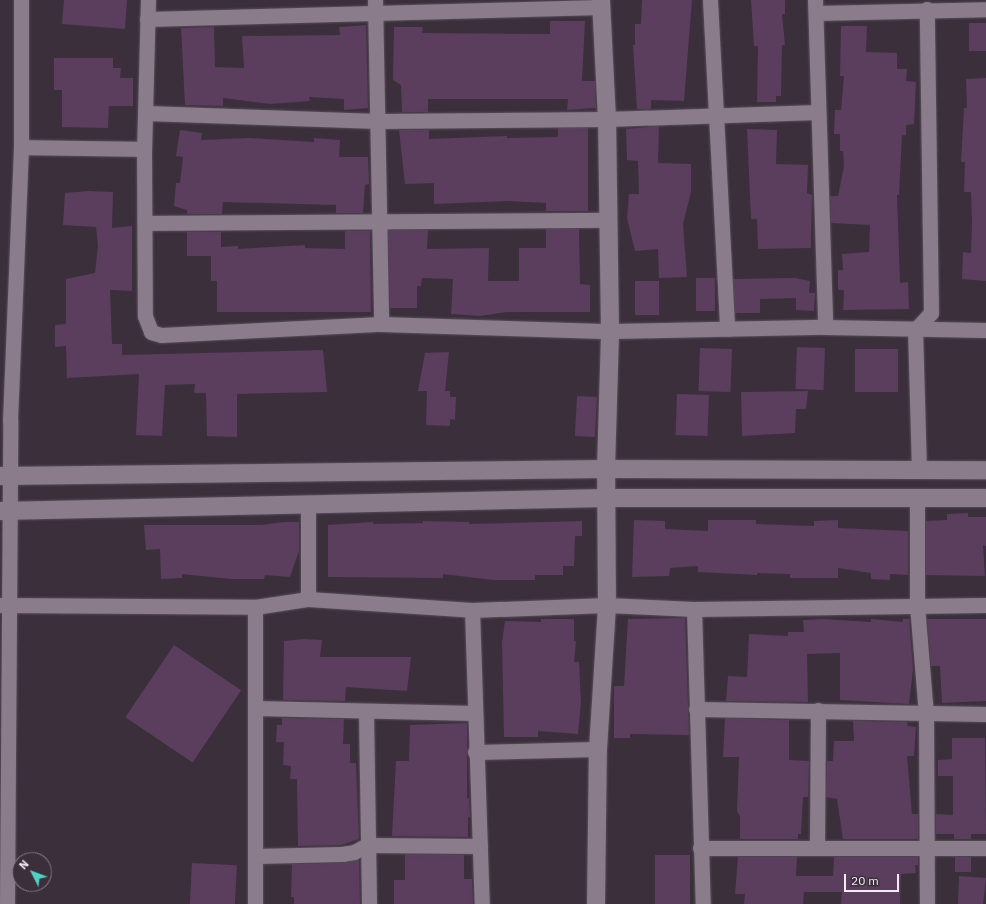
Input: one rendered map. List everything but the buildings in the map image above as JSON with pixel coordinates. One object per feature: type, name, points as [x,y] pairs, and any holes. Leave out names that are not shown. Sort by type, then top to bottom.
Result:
[{"type":"street","points":[[7,904],[4,852],[5,476],[10,421],[21,147],[22,0]]},
{"type":"street","points":[[148,0],[144,148],[145,316],[151,332],[161,335],[381,324],[610,331],[825,327],[915,330],[986,330]]},
{"type":"street","points":[[710,0],[727,329]]},
{"type":"street","points":[[147,19],[374,7],[601,3],[607,119],[610,331],[606,469],[607,605],[598,749],[596,904]]},
{"type":"street","points":[[825,327],[816,6],[986,9]]},
{"type":"street","points":[[374,7],[378,121],[381,324]]},
{"type":"street","points":[[919,471],[915,330],[931,313],[927,9]]},
{"type":"street","points":[[146,113],[378,121],[607,119],[818,112]]},
{"type":"street","points":[[21,147],[144,148]]},
{"type":"street","points":[[145,223],[609,220]]},
{"type":"street","points":[[5,476],[606,469],[986,470]]},
{"type":"street","points":[[5,511],[606,498],[986,498]]},
{"type":"street","points":[[917,498],[917,605],[926,714],[927,904]]},
{"type":"street","points":[[308,505],[308,599]]},
{"type":"street","points":[[5,605],[255,607],[308,599],[472,610],[607,605],[694,609],[986,605]]},
{"type":"street","points":[[255,607],[255,904]]},
{"type":"street","points":[[694,609],[700,848],[703,904]]},
{"type":"street","points":[[472,610],[475,752],[482,904]]},
{"type":"street","points":[[255,708],[475,714]]},
{"type":"street","points":[[696,709],[986,714]]},
{"type":"street","points":[[817,848],[818,710]]},
{"type":"street","points":[[366,712],[369,904]]},
{"type":"street","points":[[475,752],[598,749]]},
{"type":"street","points":[[255,856],[342,854],[354,852],[367,845],[480,846]]},
{"type":"street","points":[[700,848],[986,848]]}]
